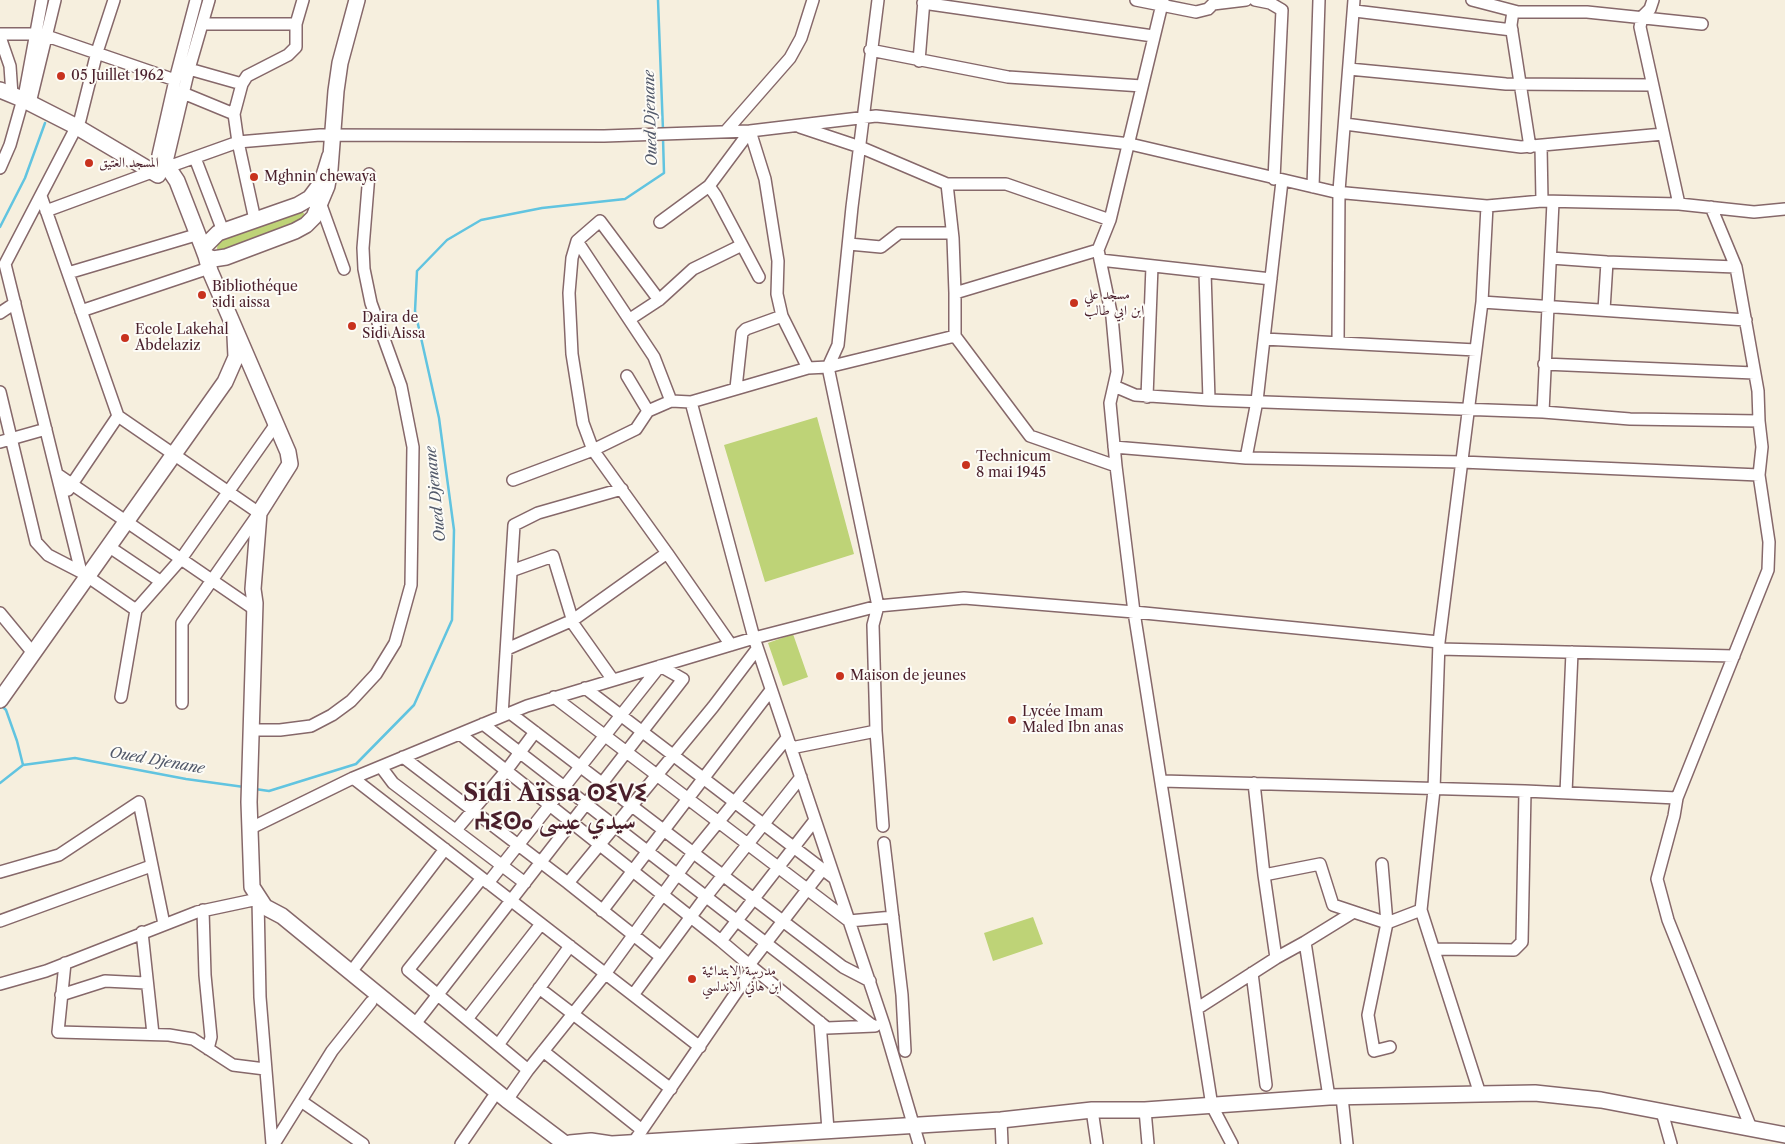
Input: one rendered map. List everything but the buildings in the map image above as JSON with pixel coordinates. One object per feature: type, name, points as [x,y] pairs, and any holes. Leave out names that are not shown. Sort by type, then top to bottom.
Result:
[{"type":"main road","points":[[204,251],[213,259],[226,257],[306,225],[321,205],[327,186],[340,63],[358,0]]},
{"type":"main road","points":[[16,97],[158,168],[177,180],[179,190],[190,214],[216,286],[288,452],[290,464],[259,513],[253,589],[249,829],[250,881],[258,899],[269,911],[282,916],[415,1024],[500,1100]]},
{"type":"main road","points":[[190,214],[202,231],[208,234],[220,232],[298,205],[310,198],[320,187],[330,156]]},
{"type":"main road","points":[[298,205],[302,206],[309,213],[306,225]]},
{"type":"main road","points":[[204,251],[220,232]]},
{"type":"main road","points":[[216,286],[216,274],[220,263],[226,257]]},
{"type":"main road","points":[[0,700],[85,575],[226,382],[236,358],[235,329]]},
{"type":"main road","points":[[254,606],[262,574],[270,495]]},
{"type":"main road","points":[[269,911],[270,917],[276,924],[371,1002],[500,1100],[563,1144],[591,1141],[611,1144],[633,1143],[1001,1120],[1092,1110],[1145,1110],[1336,1097],[1535,1093],[1601,1100],[1785,1134]]},
{"type":"street","points":[[0,168],[10,145],[16,97],[42,0]]},
{"type":"street","points":[[16,97],[47,36],[55,0]]},
{"type":"street","points":[[85,575],[63,498],[5,264],[77,128],[97,52],[114,0]]},
{"type":"street","points":[[158,168],[175,80],[196,0]]},
{"type":"street","points":[[158,168],[183,93],[209,0]]},
{"type":"street","points":[[255,220],[238,142],[234,114],[242,84],[247,76],[296,47],[296,24],[303,0]]},
{"type":"street","points":[[726,131],[790,58],[801,38],[813,0]]},
{"type":"street","points":[[878,0],[870,50],[838,345],[828,367],[878,606],[873,625],[876,731],[883,826]]},
{"type":"street","points":[[1136,0],[1162,2],[1196,12],[1208,9],[1213,4],[1246,0]]},
{"type":"street","points":[[1246,458],[1257,401],[1271,279],[1278,180],[1282,10],[1270,3],[1254,0]]},
{"type":"street","points":[[1313,187],[1318,0]]},
{"type":"street","points":[[1472,0],[1514,11],[1572,12],[1702,24]]},
{"type":"street","points":[[1572,0],[1572,12]]},
{"type":"street","points":[[1653,0],[1650,9],[1642,17],[1640,27],[1679,204]]},
{"type":"street","points":[[919,61],[923,1],[1153,36]]},
{"type":"street","points":[[1162,2],[1130,144],[1099,255],[1112,317],[1117,372],[1110,403],[1134,612],[1212,1106],[1232,1144]]},
{"type":"street","points":[[1338,343],[1339,192],[1354,5],[1512,30]]},
{"type":"street","points":[[1514,11],[1512,30],[1520,84],[1548,202],[1551,258],[1547,306],[1543,412]]},
{"type":"street","points":[[202,24],[296,24]]},
{"type":"street","points":[[16,97],[10,66],[0,36],[34,34],[47,36],[175,80]]},
{"type":"street","points":[[870,50],[1008,77],[1142,86]]},
{"type":"street","points":[[189,69],[242,84]]},
{"type":"street","points":[[1349,69],[1520,84],[1652,85]]},
{"type":"street","points":[[183,93],[234,114]]},
{"type":"street","points":[[46,211],[158,168],[195,158],[238,142],[332,135],[479,137],[750,131],[876,116],[1130,144],[1278,180],[1339,192],[1487,206],[1548,202],[1679,204],[1754,212],[1785,209]]},
{"type":"street","points":[[1345,124],[1536,147],[1663,134]]},
{"type":"street","points":[[796,125],[860,147],[947,184],[1006,184],[1110,220]]},
{"type":"street","points":[[660,222],[709,186],[750,131]]},
{"type":"street","points":[[750,131],[765,179],[778,261],[777,294],[782,316],[808,368]]},
{"type":"street","points":[[195,158],[220,232]]},
{"type":"street","points":[[252,730],[280,730],[311,726],[332,715],[351,701],[376,674],[395,643],[411,585],[413,446],[401,386],[371,303],[364,269],[363,248],[369,174]]},
{"type":"street","points":[[947,184],[952,233],[955,336],[1030,436],[1116,466]]},
{"type":"street","points":[[709,186],[759,277]]},
{"type":"street","points":[[41,196],[118,416],[229,490],[259,513],[182,623],[182,703]]},
{"type":"street","points":[[321,205],[344,269]]},
{"type":"street","points":[[1480,1094],[1420,910],[1434,790],[1439,646],[1482,302],[1487,206]]},
{"type":"street","points":[[1711,207],[1736,266],[1758,391],[1758,422],[1762,447],[1758,475],[1769,542],[1768,570],[1677,798],[1657,879],[1668,920],[1751,1128]]},
{"type":"street","points":[[659,300],[600,221],[578,241],[572,258],[569,293],[572,354],[583,423],[592,450],[622,489],[731,645]]},
{"type":"street","points":[[849,244],[881,246],[899,233],[952,233]]},
{"type":"street","points":[[578,241],[654,357],[671,401]]},
{"type":"street","points":[[630,319],[659,300],[694,269],[742,245]]},
{"type":"street","points":[[68,273],[204,251]]},
{"type":"street","points":[[81,311],[204,251]]},
{"type":"street","points":[[955,293],[1099,255],[1152,266],[1271,279]]},
{"type":"street","points":[[1551,258],[1607,262],[1736,266]]},
{"type":"street","points":[[1604,310],[1607,262]]},
{"type":"street","points":[[1147,396],[1152,266]]},
{"type":"street","points":[[1205,272],[1209,400]]},
{"type":"street","points":[[1482,302],[1746,320]]},
{"type":"street","points":[[0,313],[15,303]]},
{"type":"street","points":[[736,388],[742,333],[746,329],[782,316]]},
{"type":"street","points":[[513,480],[592,450],[636,429],[648,411],[671,401],[692,402],[808,368],[828,367],[955,336]]},
{"type":"street","points":[[1264,339],[1476,350]]},
{"type":"street","points":[[1544,364],[1754,373]]},
{"type":"street","points":[[628,376],[648,411]]},
{"type":"street","points":[[1114,386],[1135,395],[1209,400],[1543,412],[1630,419],[1758,422]]},
{"type":"street","points":[[0,392],[13,438],[36,542],[48,556],[85,575],[136,610]]},
{"type":"street","points":[[692,402],[755,644],[870,981],[879,1025],[916,1125],[920,1144]]},
{"type":"street","points":[[63,498],[118,416]]},
{"type":"street","points":[[121,697],[136,610],[181,559],[276,424]]},
{"type":"street","points":[[0,442],[46,429]]},
{"type":"street","points":[[1114,448],[1246,458],[1462,462],[1758,475]]},
{"type":"street","points":[[57,474],[212,580],[254,606]]},
{"type":"street","points":[[506,714],[514,525],[538,513],[622,489]]},
{"type":"street","points":[[108,546],[160,581]]},
{"type":"street","points":[[508,649],[573,620],[667,553]]},
{"type":"street","points":[[511,571],[553,556],[573,620],[613,680]]},
{"type":"street","points":[[249,829],[353,778],[506,714],[554,697],[731,645],[755,644],[878,606],[964,598],[1134,612],[1439,646],[1734,656]]},
{"type":"street","points":[[0,612],[33,653]]},
{"type":"street","points":[[568,883],[601,845],[671,755],[715,704],[755,644]]},
{"type":"street","points":[[1566,793],[1572,652]]},
{"type":"street","points":[[528,1070],[408,970],[485,880],[518,845],[660,666]]},
{"type":"street","points":[[415,1024],[683,679],[660,666]]},
{"type":"street","points":[[585,688],[642,734],[835,878]]},
{"type":"street","points":[[602,911],[771,690]]},
{"type":"street","points":[[554,697],[807,891],[849,921],[893,916]]},
{"type":"street","points":[[506,714],[535,732],[843,967],[870,981]]},
{"type":"street","points":[[483,724],[737,921],[879,1025]]},
{"type":"street","points":[[464,1143],[574,1015],[718,822],[789,743],[876,731]]},
{"type":"street","points":[[456,830],[506,771],[535,732]]},
{"type":"street","points":[[460,734],[828,1028],[879,1025]]},
{"type":"street","points":[[403,758],[662,957]]},
{"type":"street","points":[[381,767],[392,782],[525,883]]},
{"type":"street","points":[[633,995],[706,897],[801,777]]},
{"type":"street","points":[[353,778],[700,1047]]},
{"type":"street","points":[[1162,781],[1434,790],[1525,791],[1677,798]]},
{"type":"street","points":[[1254,784],[1276,958]]},
{"type":"street","points":[[1434,949],[1514,950],[1522,942],[1525,791]]},
{"type":"street","points":[[0,872],[59,855],[139,802],[164,924]]},
{"type":"street","points":[[721,941],[815,820]]},
{"type":"street","points":[[884,843],[893,916],[905,1051]]},
{"type":"street","points":[[351,972],[445,850]]},
{"type":"street","points":[[1264,875],[1320,864],[1332,905],[1387,923],[1420,910]]},
{"type":"street","points":[[1382,864],[1387,923],[1368,1015],[1374,1051],[1390,1047]]},
{"type":"street","points":[[0,921],[151,866]]},
{"type":"street","points":[[633,1143],[700,1047],[766,943],[823,870]]},
{"type":"street","points":[[0,984],[65,963],[203,910],[258,899],[260,997],[273,1144]]},
{"type":"street","points":[[203,910],[205,975],[211,1036],[208,1050]]},
{"type":"street","points":[[1198,1008],[1276,958],[1352,913]]},
{"type":"street","points":[[467,1018],[541,924]]},
{"type":"street","points":[[142,932],[153,1034]]},
{"type":"street","points":[[1305,942],[1347,1144]]},
{"type":"street","points":[[498,1045],[570,946]]},
{"type":"street","points":[[65,963],[58,1032],[153,1034],[193,1039],[234,1065],[265,1069]]},
{"type":"street","points":[[1252,973],[1266,1085]]},
{"type":"street","points":[[61,995],[105,981],[146,983]]},
{"type":"street","points":[[540,988],[671,1088]]},
{"type":"street","points":[[273,1144],[332,1051],[371,1002]]},
{"type":"street","points":[[820,1022],[828,1130]]},
{"type":"street","points":[[543,1051],[642,1130]]},
{"type":"street","points":[[301,1101],[363,1144]]},
{"type":"street","points":[[1092,1110],[1097,1144]]},
{"type":"street","points":[[1145,1110],[1148,1144]]},
{"type":"street","points":[[1662,1112],[1671,1144]]},
{"type":"street","points":[[1001,1120],[1002,1144]]},
{"type":"green space","points":[[301,210],[306,216],[304,222],[219,252],[217,249],[218,241]]},
{"type":"green space","points":[[817,417],[854,554],[765,582],[724,445]]},
{"type":"green space","points":[[793,634],[808,677],[783,686],[768,643]]},
{"type":"green space","points":[[1033,917],[1043,944],[993,961],[984,933]]},
{"type":"waterway","name":"Oued Djenane","points":[[658,0],[663,130]]},
{"type":"waterway","points":[[0,227],[25,178],[45,123]]},
{"type":"waterway","name":"Oued Djenane","points":[[255,789],[269,791],[356,764],[414,705],[452,620],[454,530],[439,418],[415,311],[417,271],[447,240],[481,220],[542,208],[625,199],[664,173],[663,138]]},
{"type":"waterway","points":[[1,705],[6,710],[23,765]]},
{"type":"waterway","name":"Oued Djenane","points":[[0,783],[23,765],[75,758],[186,779],[244,787]]},
{"type":"place","name":"05 Juillet 1962","points":[[61,76]]},
{"type":"place","name":"المسجد العتيق","points":[[89,163]]},
{"type":"place","name":"Mghnin chewaya","points":[[254,177]]},
{"type":"place","name":"Bibliothéque sidi aissa","points":[[202,295]]},
{"type":"place","name":"مسجد علي ابن ابي طالب","points":[[1074,303]]},
{"type":"place","name":"Daira de Sidi Aissa","points":[[352,326]]},
{"type":"place","name":"Ecole Lakehal Abdelaziz","points":[[125,338]]},
{"type":"place","name":"Technicum 8 mai 1945","points":[[966,465]]},
{"type":"place","name":"Maison de jeunes","points":[[840,676]]},
{"type":"place","name":"Lycée Imam Maled Ibn anas","points":[[1012,720]]},
{"type":"place","name":"مدرسة الابتدائية ابن هاني الاندلسي","points":[[692,979]]},
{"type":"district","name":"Sidi Aïssa ⵙⵉⴸⵉ ⵄⵉⵙⴰ سيدي عيسى","points":[[555,808]]}]
